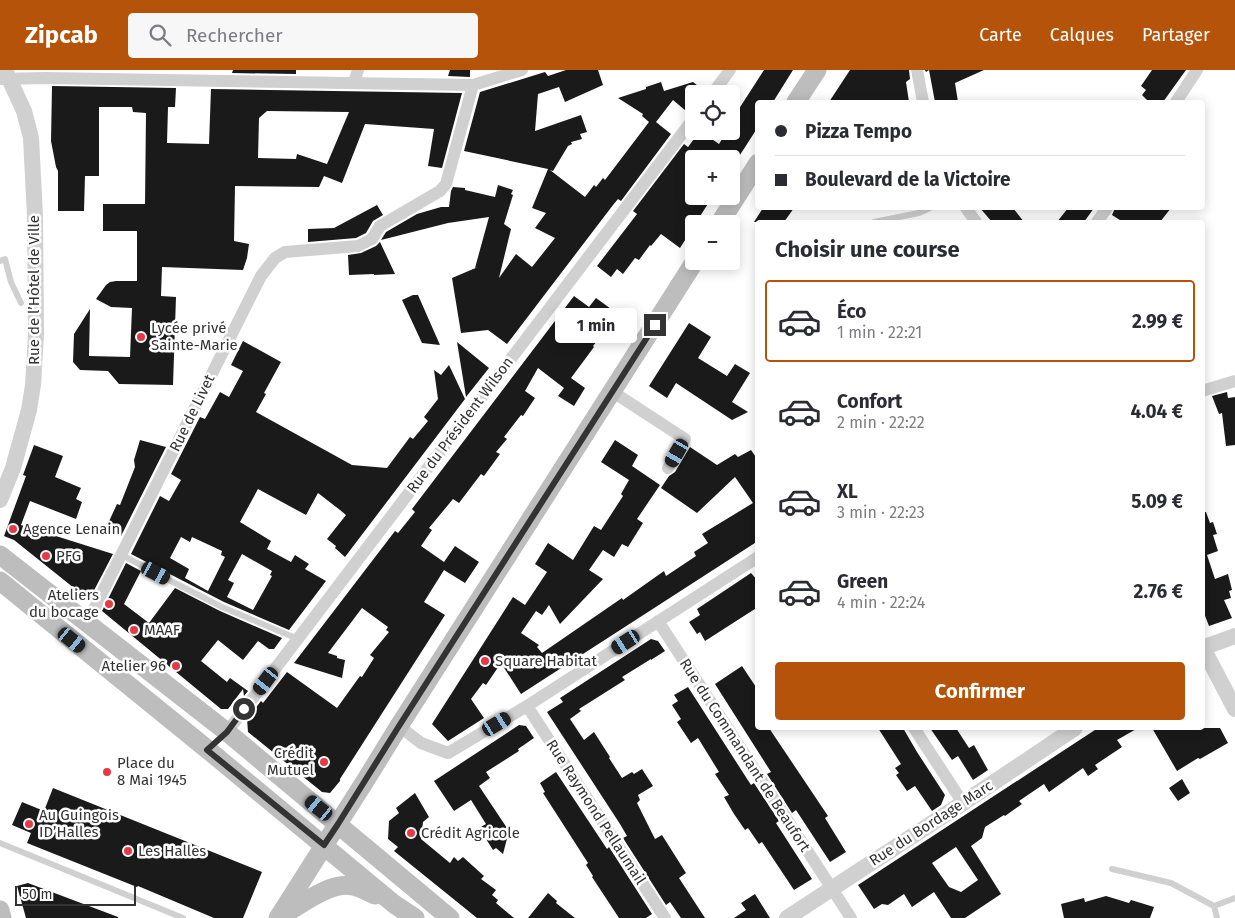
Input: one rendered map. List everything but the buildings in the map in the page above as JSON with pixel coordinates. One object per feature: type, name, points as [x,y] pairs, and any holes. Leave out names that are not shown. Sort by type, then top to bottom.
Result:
[{"type":"main road","points":[[797,100],[816,70]]},
{"type":"main road","points":[[725,215],[755,168]]},
{"type":"main road","points":[[279,918],[689,270]]},
{"type":"main road","points":[[0,555],[87,623],[217,741],[324,845],[394,904],[415,918]]},
{"type":"main road","points":[[0,582],[217,741],[338,824],[450,918]]},
{"type":"main road","points":[[279,918],[330,888],[341,886],[352,886],[364,890],[394,904]]},
{"type":"main road","points":[[0,910],[2,918]]},
{"type":"street","points":[[5,76],[46,74],[213,81],[356,76],[473,85],[522,70]]},
{"type":"street","points":[[719,85],[730,70]]},
{"type":"street","points":[[917,70],[923,100]]},
{"type":"street","points":[[1177,100],[1197,70]]},
{"type":"street","name":"Rue de l’Hôtel de Ville","points":[[0,500],[12,468],[29,410],[33,385],[36,334],[35,207],[31,138],[24,111],[5,76]]},
{"type":"street","name":"Rue de Livet","points":[[87,623],[261,276],[275,258],[285,252],[358,246],[372,239],[380,226],[440,191],[446,184],[473,85]]},
{"type":"street","name":"Rue du Président Wilson","points":[[217,741],[298,639],[685,130]]},
{"type":"street","points":[[1205,390],[1235,381]]},
{"type":"street","points":[[613,392],[685,439],[668,468]]},
{"type":"street","points":[[399,726],[421,743],[448,754],[755,559]]},
{"type":"street","name":"Rue du Commandant de Beaufort","points":[[658,621],[851,918]]},
{"type":"street","points":[[1205,646],[1235,636]]},
{"type":"street","points":[[1205,651],[1235,709]]},
{"type":"street","name":"Rue Raymond Pellaumail","points":[[526,706],[665,918]]},
{"type":"street","points":[[915,730],[963,803]]},
{"type":"street","name":"Rue du Bordage Marc","points":[[787,918],[1072,730]]},
{"type":"lane","points":[[895,220],[926,210]]},
{"type":"lane","points":[[0,261],[6,259],[11,282],[22,303]]},
{"type":"lane","points":[[122,555],[222,607],[298,639]]},
{"type":"lane","points":[[0,842],[183,918]]},
{"type":"lane","points":[[1112,869],[1172,883],[1214,906],[1217,918]]},
{"type":"lane","points":[[1214,906],[1235,898]]},
{"type":"place","name":"Lycée privé Sainte-Marie","points":[[141,337]]},
{"type":"place","name":"Agence Lenain","points":[[13,529]]},
{"type":"place","name":"PFG","points":[[46,556]]},
{"type":"place","name":"Ateliers du bocage","points":[[109,604]]},
{"type":"place","name":"MAAF","points":[[134,630]]},
{"type":"place","name":"Square Habitat","points":[[485,661]]},
{"type":"place","name":"Atelier 96","points":[[176,666]]},
{"type":"place","name":"Crédit Mutuel","points":[[324,762]]},
{"type":"place","name":"Place du 8 Mai 1945","points":[[107,772]]},
{"type":"place","name":"Au Guingois ID’Halles","points":[[29,824]]},
{"type":"place","name":"Crédit Agricole","points":[[411,833]]},
{"type":"place","name":"Les Halles","points":[[128,851]]},
{"type":"route","points":[[244,709],[227,732],[207,750],[324,845],[655,325]]}]
